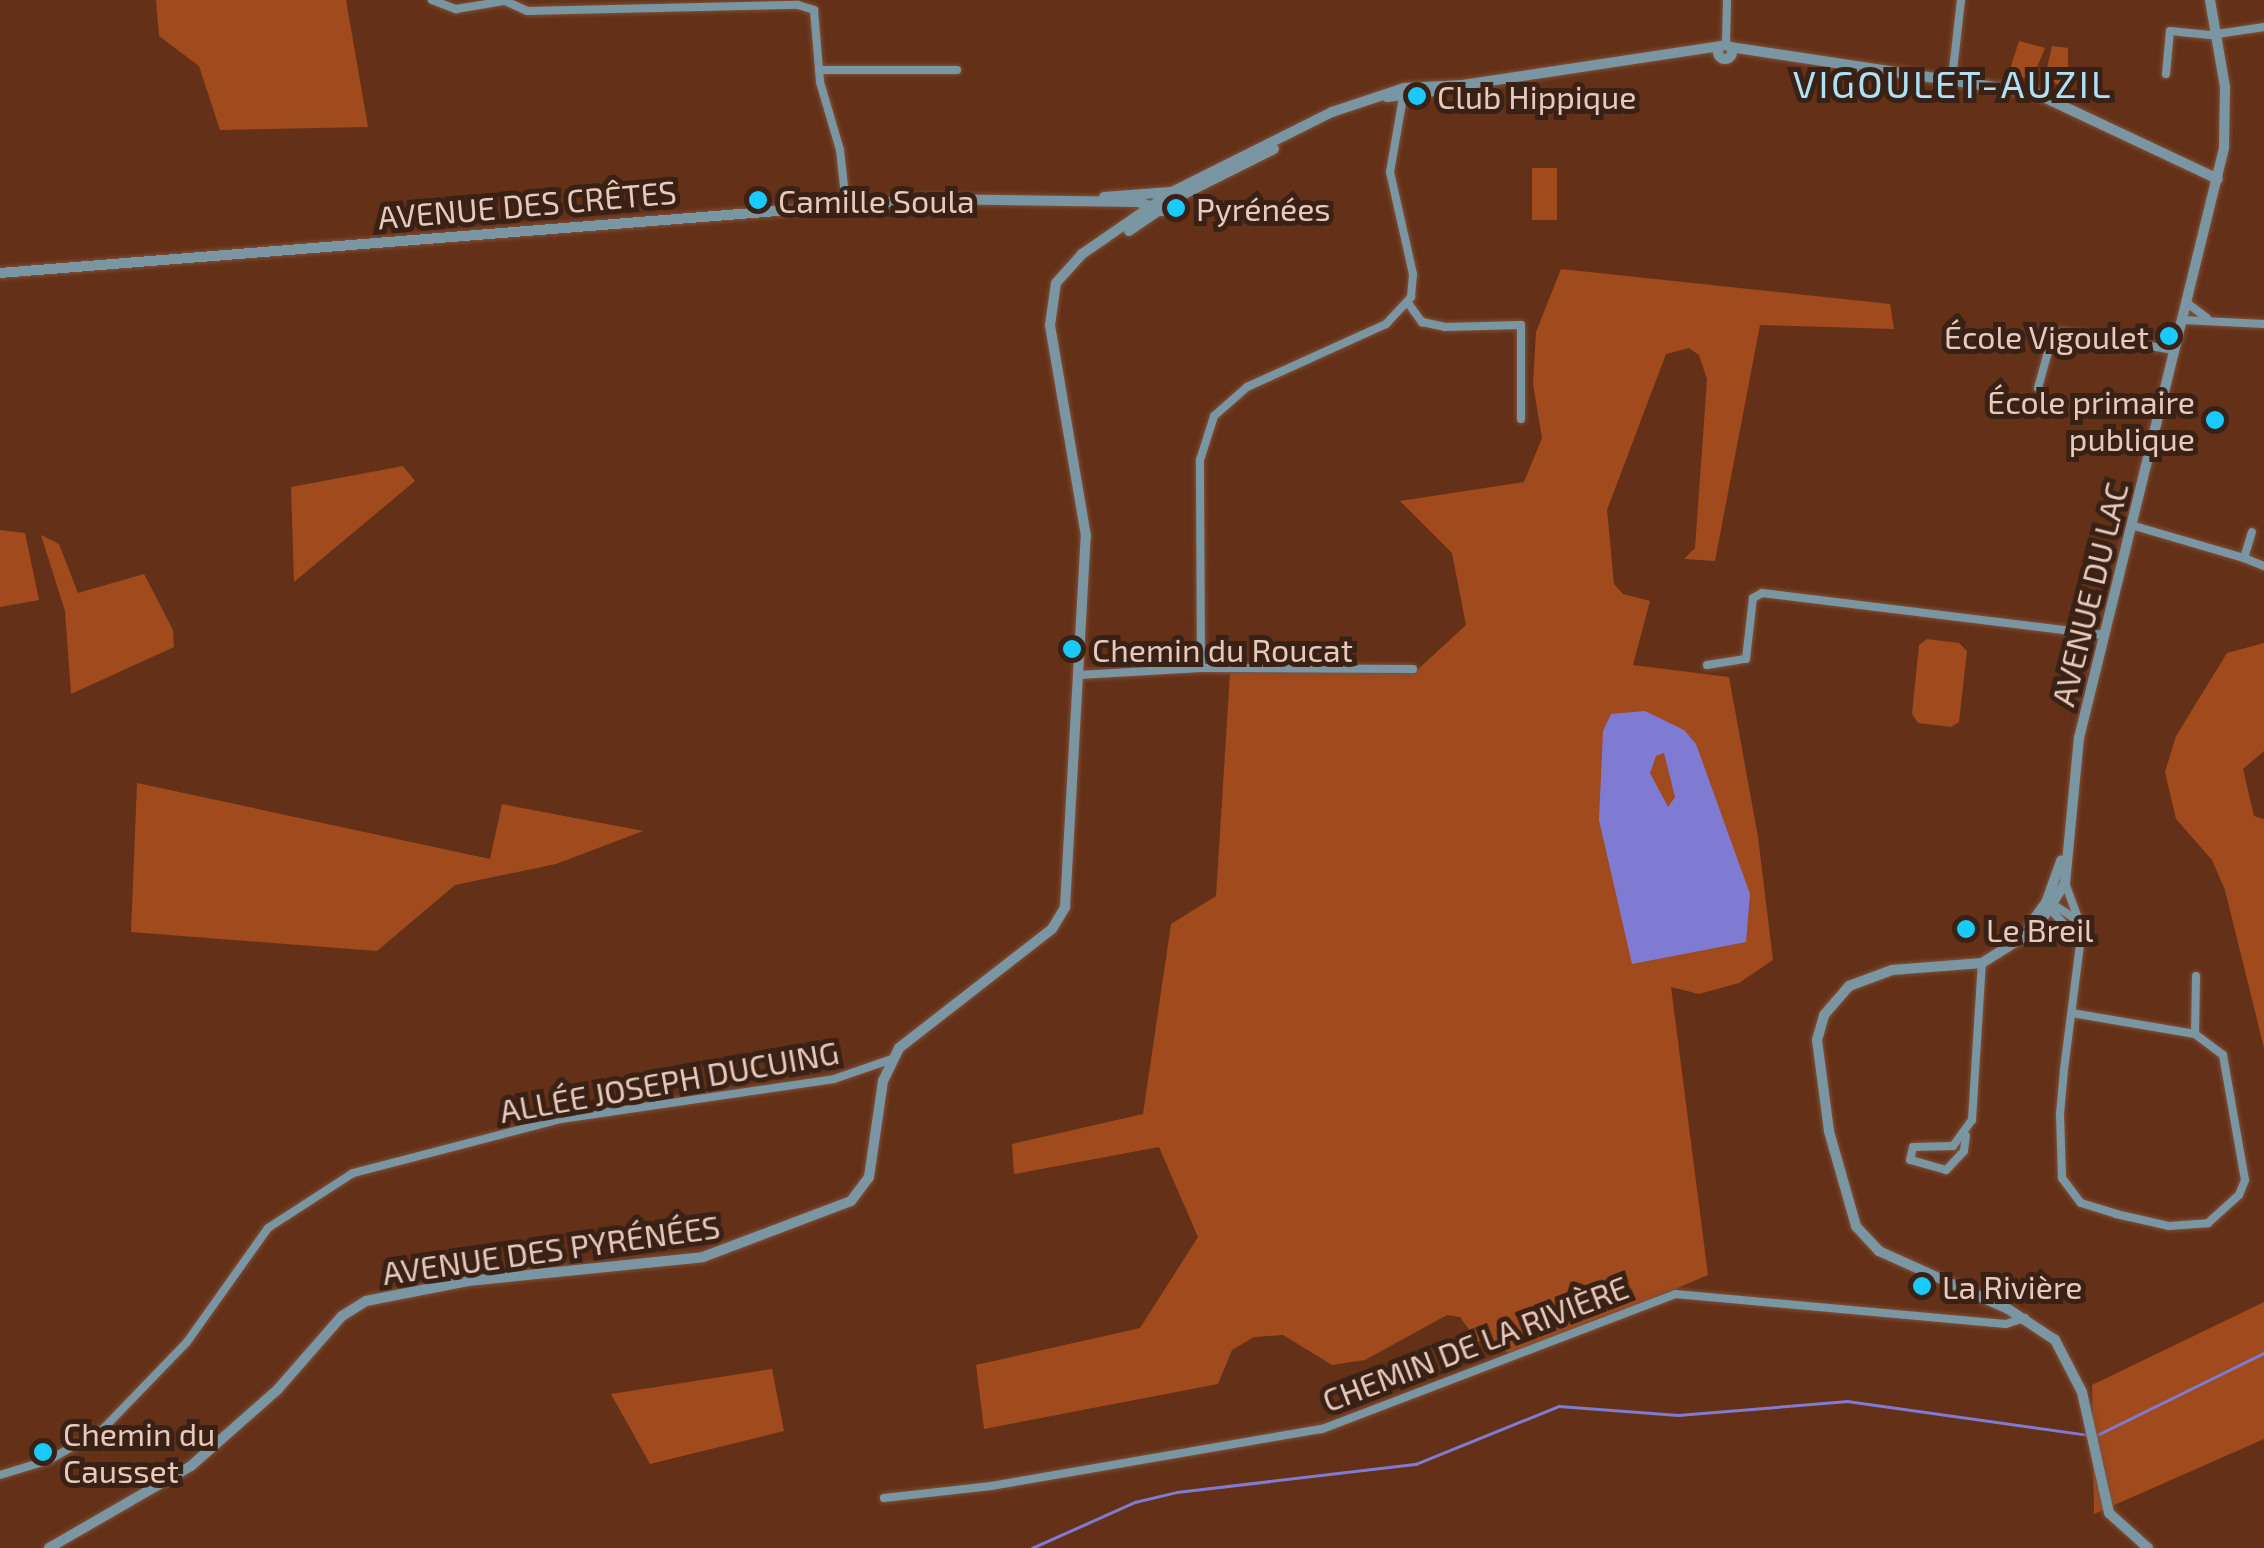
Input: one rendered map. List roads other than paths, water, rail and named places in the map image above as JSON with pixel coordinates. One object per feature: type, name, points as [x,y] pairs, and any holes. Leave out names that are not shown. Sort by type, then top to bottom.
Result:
[{"type":"street","points":[[432,0],[456,9],[505,1],[527,11],[798,5],[814,10],[820,70],[846,204]]},
{"type":"street","points":[[1725,50],[1727,0]]},
{"type":"street","points":[[1952,79],[1961,0]]},
{"type":"street","name":"AVENUE DU LAC","points":[[2148,1548],[2114,1521],[2078,1378],[2055,1340],[2025,1318],[1894,1260],[1862,1235],[1846,1202],[1820,1081],[1820,1024],[1849,986],[1892,970],[1982,964],[2004,952],[2051,906],[2064,882],[2072,770],[2218,179],[2226,132],[2218,34],[2210,0]]},
{"type":"street","points":[[2166,74],[2170,31],[2218,34],[2264,27]]},
{"type":"street","points":[[1096,244],[1158,207],[1172,192],[1352,104],[1404,92],[1725,50],[1952,79],[2056,99],[2218,179]]},
{"type":"street","points":[[820,70],[957,70]]},
{"type":"street","points":[[1201,668],[1200,460],[1214,416],[1248,387],[1386,324],[1408,303],[1413,274],[1390,172],[1404,92]]},
{"type":"street","points":[[892,1059],[916,1032],[1062,916],[1079,675],[1085,510],[1050,311],[1062,274],[1096,244],[1158,207],[1247,168],[1287,138]]},
{"type":"street","points":[[1149,192],[1158,207]]},
{"type":"street","name":"AVENUE DES CRÊTES","points":[[1059,203],[1172,192]]},
{"type":"street","points":[[1126,202],[1134,222]]},
{"type":"street","name":"AVENUE DES CRÊTES","points":[[0,272],[846,204],[1126,202],[1158,207]]},
{"type":"street","points":[[1408,303],[1422,322],[1445,327],[1521,325],[1521,419]]},
{"type":"street","points":[[2187,303],[2206,318]]},
{"type":"street","points":[[2183,320],[2206,318],[2264,324]]},
{"type":"street","points":[[2038,388],[2053,334],[2062,332],[2175,350]]},
{"type":"street","points":[[2132,525],[2264,566]]},
{"type":"street","points":[[2244,558],[2252,532]]},
{"type":"street","points":[[1706,666],[1746,659],[1754,598],[1762,593],[2104,636]]},
{"type":"street","points":[[1079,675],[1201,668],[1412,670]]},
{"type":"street","name":"AVENUE DU LAC","points":[[2051,906],[2065,848]]},
{"type":"street","points":[[2064,882],[2078,922],[2080,944],[2060,1114],[2062,1178],[2081,1203],[2170,1226],[2208,1223],[2240,1196],[2246,1180],[2223,1055],[2194,1034],[2072,1013]]},
{"type":"street","points":[[2051,906],[2078,922]]},
{"type":"street","points":[[2051,906],[2071,926],[2080,944]]},
{"type":"street","points":[[1966,1136],[1938,1150],[1913,1147],[1910,1160],[1946,1170],[1964,1151],[1966,1136],[1985,987],[1982,964]]},
{"type":"street","points":[[2194,1034],[2196,976]]},
{"type":"street","name":"ALLÉE JOSEPH DUCUING","points":[[0,1475],[64,1454],[122,1413],[187,1342],[268,1228],[338,1181],[561,1119],[834,1079],[892,1059]]},
{"type":"street","name":"AVENUE DES PYRÉNÉES","points":[[49,1548],[191,1466],[278,1389],[342,1316],[366,1301],[468,1281],[703,1257],[841,1208],[868,1176],[892,1059]]},
{"type":"street","name":"CHEMIN DE LA RIVIÈRE","points":[[884,1498],[1322,1429],[1675,1294],[2006,1324],[2025,1318]]},
{"type":"waterway","points":[[2095,1436],[2264,1353]]},
{"type":"waterway","points":[[1032,1548],[1135,1502],[1177,1492],[1416,1464],[1559,1406],[1678,1415],[1847,1401],[2088,1435]]},
{"type":"place","name":"Club Hippique","points":[[1417,96]]},
{"type":"place","name":"Camille Soula","points":[[758,200]]},
{"type":"place","name":"Pyrénées","points":[[1176,208]]},
{"type":"place","name":"École Vigoulet","points":[[2169,336]]},
{"type":"place","name":"École primaire publique","points":[[2215,420]]},
{"type":"place","name":"Chemin du Roucat","points":[[1072,649]]},
{"type":"place","name":"Le Breil","points":[[1966,929]]},
{"type":"place","name":"La Rivière","points":[[1922,1286]]},
{"type":"place","name":"Chemin du Causset","points":[[43,1452]]},
{"type":"district","name":"VIGOULET-AUZIL","points":[[1953,84]]}]
